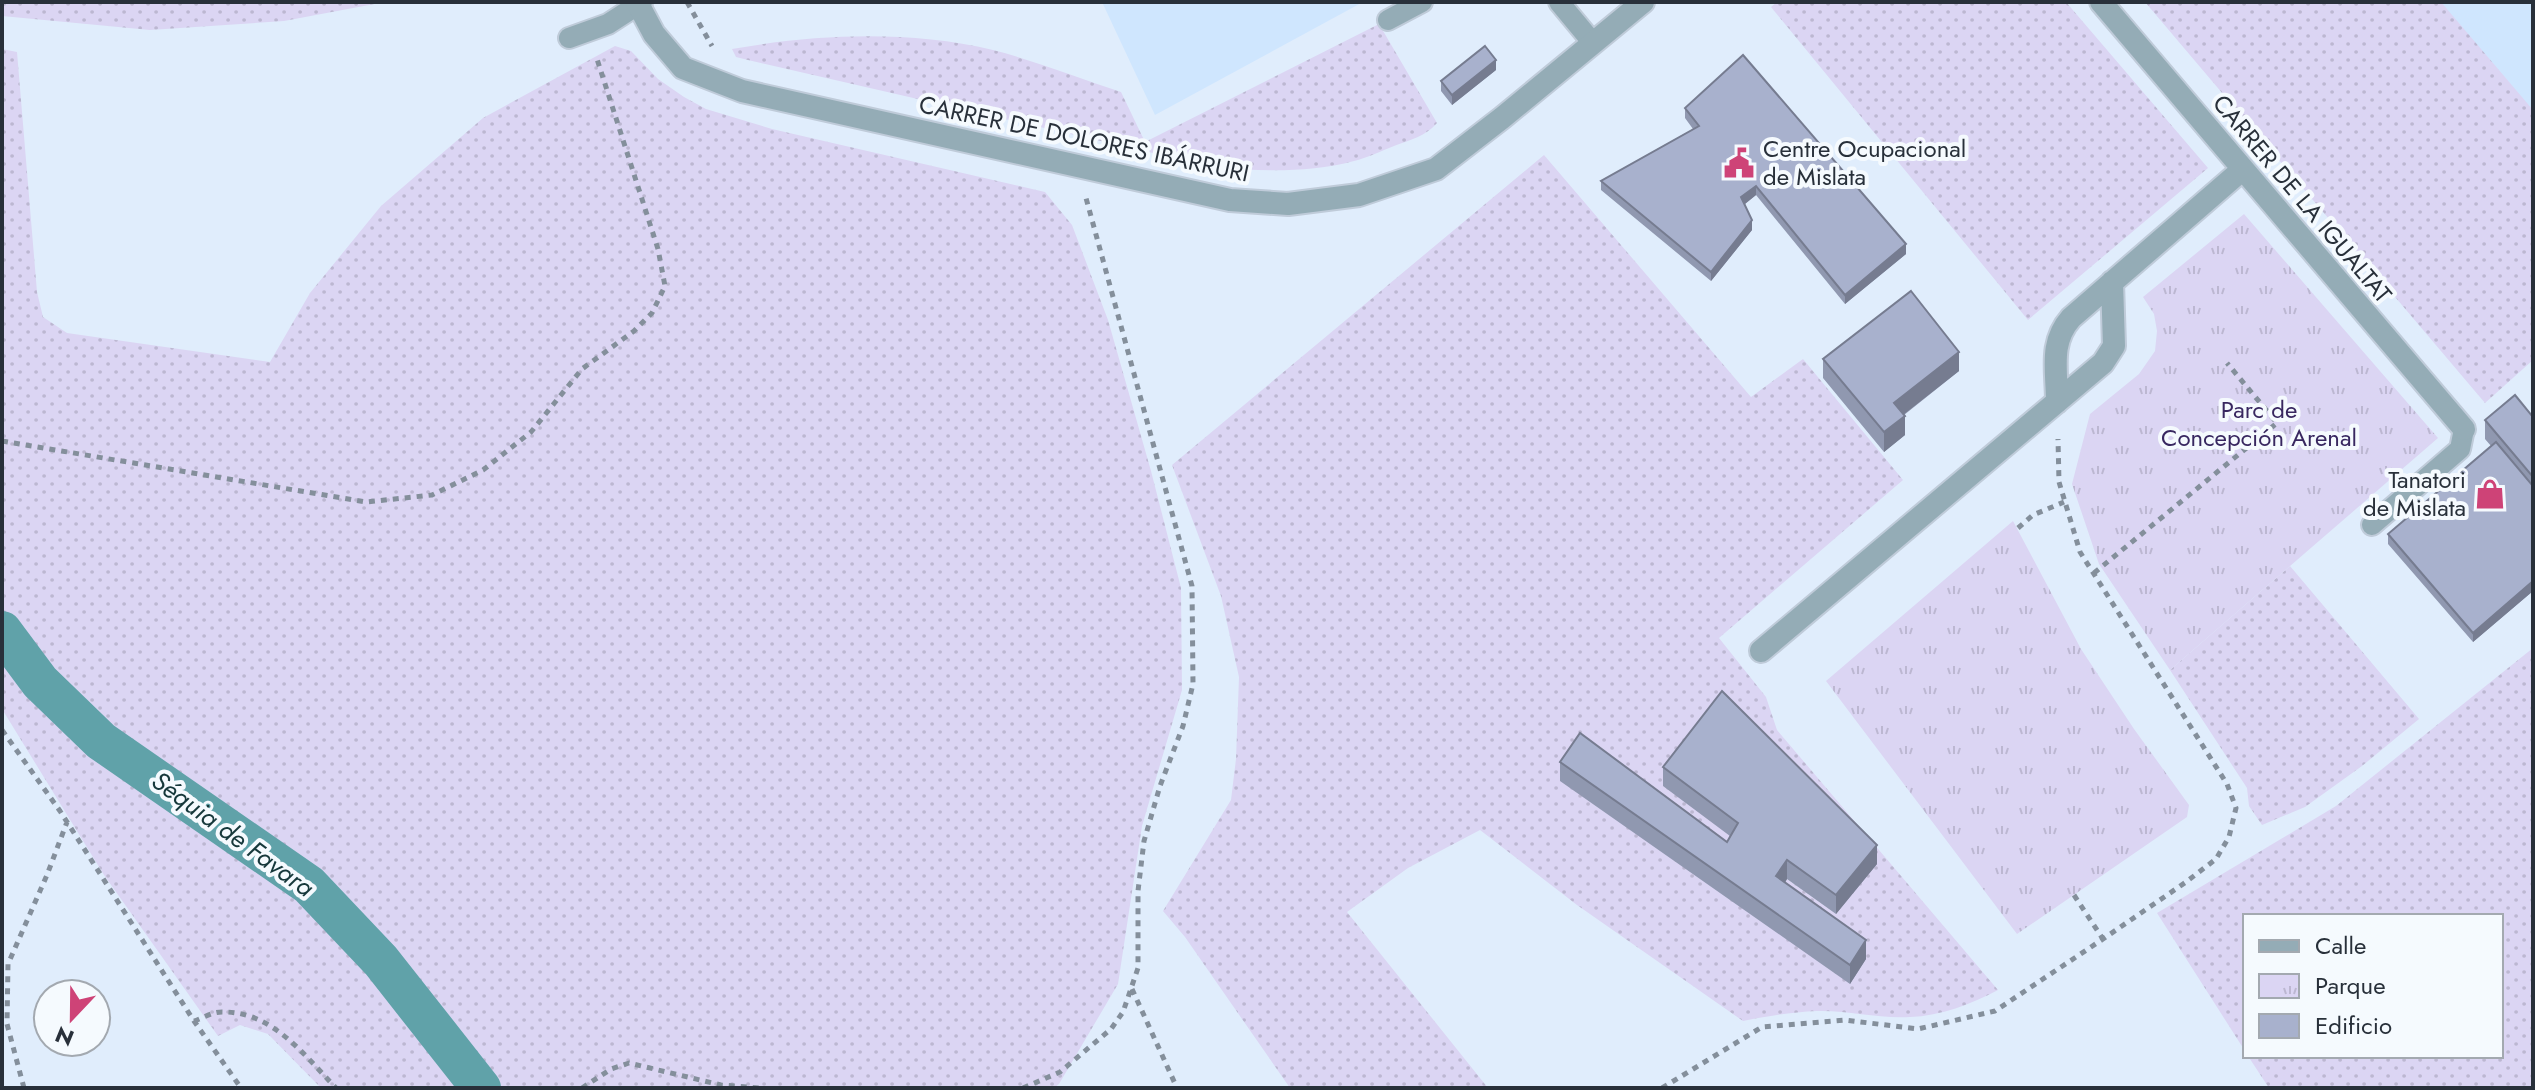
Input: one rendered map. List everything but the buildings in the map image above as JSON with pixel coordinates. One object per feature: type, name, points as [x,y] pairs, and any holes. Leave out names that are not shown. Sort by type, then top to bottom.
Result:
[{"type":"street","name":"CARRER DE DOLORES IBÁRRURI","points":[[639,3],[654,34],[683,68],[742,91],[1230,200],[1288,204],[1359,195],[1436,169],[1643,2]]},
{"type":"street","name":"CARRER DE LA IGUALTAT","points":[[2101,2],[2464,429]]},
{"type":"street","points":[[2057,402],[2056,341],[2060,330],[2243,169]]},
{"type":"street","points":[[1761,651],[2103,363],[2114,346],[2112,282]]},
{"type":"lane","points":[[1388,20],[1422,2]]},
{"type":"lane","points":[[1559,2],[1593,43]]},
{"type":"lane","points":[[579,35],[608,24],[639,3]]},
{"type":"lane","points":[[2372,525],[2460,449],[2464,429]]},
{"type":"path","points":[[687,2],[716,55]]},
{"type":"path","points":[[2,441],[366,502],[432,495],[483,470],[531,432],[582,369],[634,331],[652,313],[665,286],[658,249],[579,35]]},
{"type":"path","points":[[1023,1088],[1060,1072],[1111,1029],[1123,1012],[1138,968],[1138,891],[1144,841],[1160,786],[1183,726],[1193,684],[1192,586],[1077,166]]},
{"type":"path","points":[[2094,573],[2277,423],[2227,363]]},
{"type":"path","points":[[1662,1088],[1762,1027],[1845,1020],[1918,1029],[1995,1011],[2216,859],[2229,837],[2236,808],[2227,784],[2080,552],[2059,482],[2057,402]]},
{"type":"path","points":[[2018,528],[2033,515],[2064,502]]},
{"type":"path","points":[[2,730],[67,821],[194,1021],[241,1088]]},
{"type":"path","points":[[24,1088],[4,1026],[8,964],[67,821]]},
{"type":"path","points":[[2074,895],[2103,939]]},
{"type":"path","points":[[1131,988],[1177,1088]]},
{"type":"path","points":[[194,1021],[221,1011],[253,1016],[283,1033],[336,1088]]},
{"type":"path","points":[[582,1088],[611,1069],[629,1063],[721,1085],[760,1088]]},
{"type":"shaded area","points":[[1102,2],[1363,2],[1155,115]]},
{"type":"shaded area","points":[[2440,2],[2533,2],[2533,112]]},
{"type":"green space","points":[[2,2],[385,2],[284,21],[150,30],[2,16]]},
{"type":"green space","points":[[1777,2],[2066,2],[2208,168],[2028,320],[1771,7]]},
{"type":"green space","points":[[2145,2],[2441,2],[2533,110],[2533,360],[2485,403]]},
{"type":"green space","points":[[1379,24],[1437,123],[1417,137],[1359,160],[1321,168],[1286,170],[1218,168],[748,60],[736,57],[732,49],[797,40],[862,36],[928,39],[993,50],[1121,92],[1145,142]]},
{"type":"green space","points":[[615,46],[631,51],[658,79],[706,109],[772,129],[1045,192],[1072,225],[1108,320],[1181,588],[1182,690],[1142,826],[1118,984],[1054,1088],[321,1088],[268,1034],[240,1025],[218,1036],[104,875],[2,709],[2,49],[17,52],[37,292],[43,317],[67,333],[270,362],[310,293],[381,206],[483,118]]},
{"type":"green space","points":[[1544,155],[1751,397],[1803,359],[1903,480],[1719,638],[1766,697],[1777,730],[1998,990],[1956,1008],[1922,1016],[1887,1017],[1817,1011],[1743,1021],[1577,905],[1480,830],[1408,868],[1347,912],[1488,1088],[1290,1088],[1185,937],[1163,911],[1231,800],[1239,677],[1221,596],[1172,465]],"holes":[[[1560,780],[1727,861],[1738,842],[1836,914],[1787,879],[1776,896],[1850,983]]]},
{"type":"green space","name":"Parc de Concepción Arenal","points":[[2244,214],[2438,438],[2170,670],[2099,564],[2072,484],[2090,414],[2139,374],[2155,351],[2157,331],[2154,314],[2143,297]]},
{"type":"green space","points":[[2013,521],[2081,649],[2189,805],[2187,817],[2017,934],[1826,681]]},
{"type":"green space","points":[[2290,566],[2419,719],[2305,807],[2262,825],[2249,806],[2247,788],[2170,670]]},
{"type":"green space","points":[[2533,648],[2533,1088],[2269,1088],[2249,1058],[2503,1058],[2503,914],[2243,914],[2243,1048],[2157,913],[2336,806]]},
{"type":"waterway","name":"Séquia de Favara","points":[[2,631],[40,682],[101,741],[309,885],[381,961],[481,1088]]},
{"type":"place","name":"Centre Ocupacional de Mislata","points":[[1739,163]]},
{"type":"place","name":"Tanatori de Mislata","points":[[2490,494]]}]
